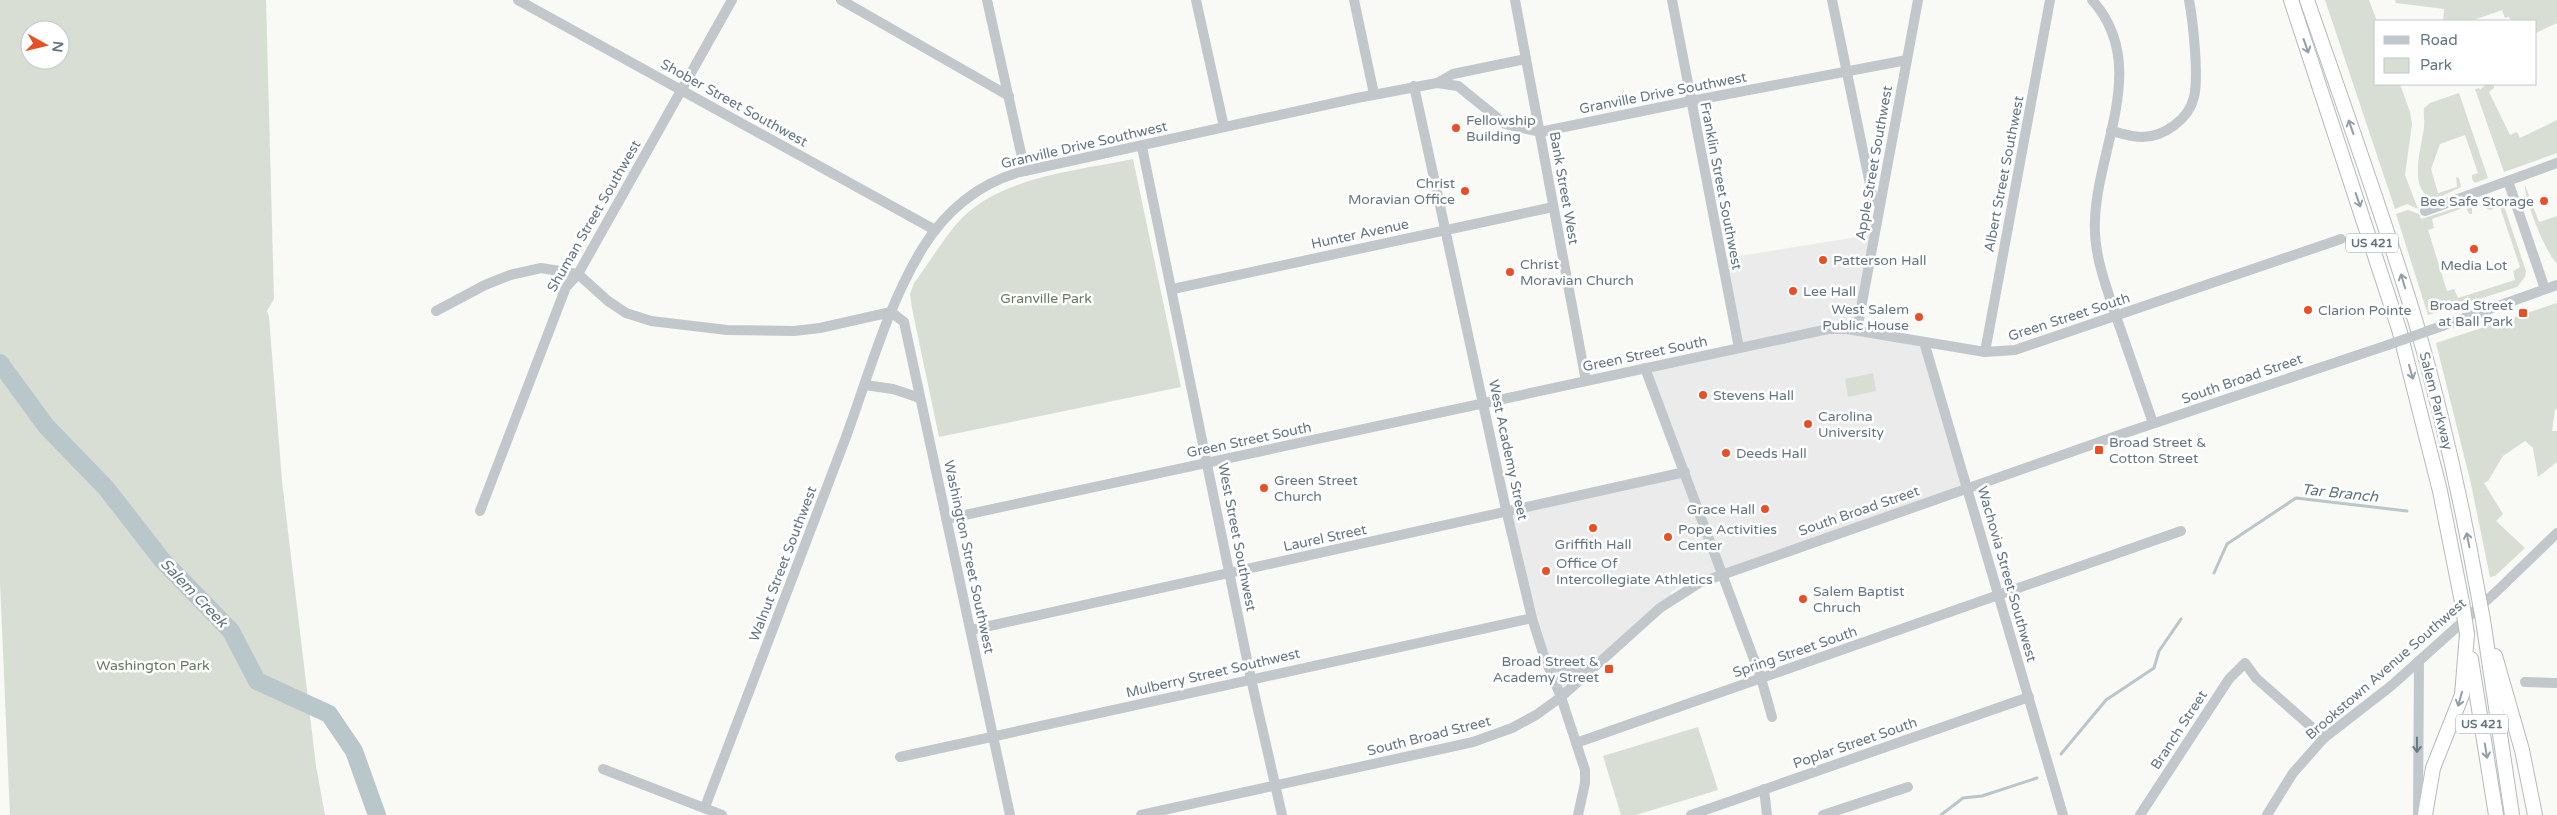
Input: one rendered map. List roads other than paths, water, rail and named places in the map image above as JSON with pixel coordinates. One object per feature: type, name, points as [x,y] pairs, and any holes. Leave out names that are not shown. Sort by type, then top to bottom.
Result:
[{"type":"highway","name":"Salem Parkway","points":[[2291,0],[2399,329],[2440,491],[2462,602],[2496,815]]},
{"type":"highway","name":"Salem Parkway","points":[[2308,0],[2384,222],[2416,324],[2456,478],[2483,620],[2512,815]]},
{"type":"highway","points":[[2425,815],[2432,768],[2462,695],[2467,634]]},
{"type":"highway","points":[[2486,642],[2495,655],[2516,728],[2535,815]]},
{"type":"street","name":"Shober Street Southwest","points":[[518,0],[935,230]]},
{"type":"street","name":"Shuman Street Southwest","points":[[480,511],[566,287],[578,274],[732,0]]},
{"type":"street","points":[[841,0],[1009,96]]},
{"type":"street","points":[[987,0],[1025,171]]},
{"type":"street","points":[[1196,0],[1224,127]]},
{"type":"street","points":[[1354,0],[1374,94]]},
{"type":"street","name":"Bank Street West","points":[[1515,0],[1586,381]]},
{"type":"street","name":"Franklin Street Southwest","points":[[1672,0],[1738,348]]},
{"type":"street","points":[[1832,0],[1873,199],[1880,204]]},
{"type":"street","name":"Apple Street Southwest","points":[[1857,330],[1918,0]]},
{"type":"street","name":"Albert Street Southwest","points":[[1985,352],[2050,0]]},
{"type":"street","points":[[2092,0],[2108,22],[2118,46],[2117,96],[2095,218],[2095,242],[2100,270],[2153,423]]},
{"type":"street","points":[[2111,131],[2142,137],[2159,133],[2178,121],[2192,103],[2195,95],[2194,41],[2189,0]]},
{"type":"street","name":"Granville Drive Southwest","points":[[1437,83],[1453,74],[1526,59]]},
{"type":"street","name":"Granville Drive Southwest","points":[[890,312],[899,290],[935,230],[953,210],[977,190],[1001,178],[1025,171],[1142,147],[1374,94],[1437,83],[1458,86],[1505,124],[1521,130],[1540,132],[1691,100],[1907,60]]},
{"type":"street","name":"West Academy Street","points":[[1414,86],[1532,618],[1585,770],[1585,783],[1578,815]]},
{"type":"street","name":"West Street Southwest","points":[[1142,147],[1251,679],[1282,815]]},
{"type":"street","points":[[2425,211],[2557,163]]},
{"type":"street","points":[[2508,181],[2545,289]]},
{"type":"street","name":"Hunter Avenue","points":[[1172,289],[1554,207]]},
{"type":"street","name":"Green Street South","points":[[946,519],[1828,329],[1857,330],[1985,352],[2021,348],[2341,239]]},
{"type":"street","points":[[436,311],[485,285],[528,271],[550,269],[578,274],[620,309],[651,322],[727,330],[794,331],[820,328],[890,312]]},
{"type":"street","name":"South Broad Street","points":[[1141,815],[1473,742],[1512,728],[1536,715],[1561,697],[1674,597],[1722,573],[2153,423],[2388,345],[2557,285]]},
{"type":"street","name":"Walnut Street Southwest","points":[[705,807],[865,385],[890,312]]},
{"type":"street","name":"Washington Street Southwest","points":[[890,312],[904,322],[1010,815]]},
{"type":"street","name":"Wachovia Street Southwest","points":[[1924,342],[2063,815]]},
{"type":"street","points":[[1646,368],[1761,678],[1772,717]]},
{"type":"street","points":[[865,385],[893,389],[920,398]]},
{"type":"street","name":"Laurel Street","points":[[971,630],[1685,472]]},
{"type":"street","name":"Spring Street South","points":[[1576,743],[2181,531]]},
{"type":"street","name":"Brookstown Avenue Southwest","points":[[2267,815],[2293,773],[2324,738],[2376,698],[2419,661],[2557,533]]},
{"type":"street","name":"Mulberry Street Southwest","points":[[900,757],[1532,618]]},
{"type":"street","points":[[1544,656],[1555,667],[1569,672],[1593,669]]},
{"type":"street","points":[[2418,815],[2419,661]]},
{"type":"street","name":"Branch Street","points":[[2140,815],[2229,679],[2245,663],[2256,678],[2324,738]]},
{"type":"street","points":[[2525,682],[2557,683]]},
{"type":"street","name":"Poplar Street South","points":[[1692,815],[2028,697]]},
{"type":"street","points":[[603,769],[722,815]]},
{"type":"street","points":[[1823,815],[1908,787]]},
{"type":"street","points":[[1764,790],[1768,815]]},
{"type":"waterway","name":"Salem Creek","points":[[0,363],[46,426],[106,488],[162,560],[231,631],[257,681],[329,714],[354,751],[377,815]]},
{"type":"waterway","name":"Tar Branch","points":[[2214,573],[2227,544],[2296,498],[2407,511]]},
{"type":"waterway","name":"Tar Branch","points":[[2061,754],[2106,700],[2154,668],[2159,651],[2181,619]]},
{"type":"waterway","name":"Tar Branch","points":[[1941,815],[1963,798],[1982,796],[2037,778]]},
{"type":"place","name":"Fellowship Building","points":[[1456,128]]},
{"type":"place","name":"Christ Moravian Office","points":[[1465,191]]},
{"type":"place","name":"Bee Safe Storage","points":[[2544,201]]},
{"type":"place","name":"Media Lot","points":[[2474,249]]},
{"type":"place","name":"Patterson Hall","points":[[1823,260]]},
{"type":"place","name":"Christ Moravian Church","points":[[1510,272]]},
{"type":"place","name":"Lee Hall","points":[[1793,291]]},
{"type":"place","name":"Clarion Pointe","points":[[2308,310]]},
{"type":"place","name":"Broad Street at Ball Park","points":[[2523,313]]},
{"type":"place","name":"West Salem Public House","points":[[1919,317]]},
{"type":"place","name":"Stevens Hall","points":[[1703,395]]},
{"type":"place","name":"Carolina University","points":[[1808,424]]},
{"type":"place","name":"Broad Street & Cotton Street","points":[[2099,450]]},
{"type":"place","name":"Deeds Hall","points":[[1726,453]]},
{"type":"place","name":"Green Street Church","points":[[1264,488]]},
{"type":"place","name":"Grace Hall","points":[[1765,509]]},
{"type":"place","name":"Griffith Hall","points":[[1593,528]]},
{"type":"place","name":"Pope Activities Center","points":[[1668,537]]},
{"type":"place","name":"Office Of Intercollegiate Athletics","points":[[1546,571]]},
{"type":"place","name":"Salem Baptist Chruch","points":[[1803,599]]},
{"type":"place","name":"Broad Street & Academy Street","points":[[1609,669]]},
{"type":"park label","name":"Granville Park","points":[[1046,298]]},
{"type":"park label","name":"Washington Park","points":[[153,665]]}]
